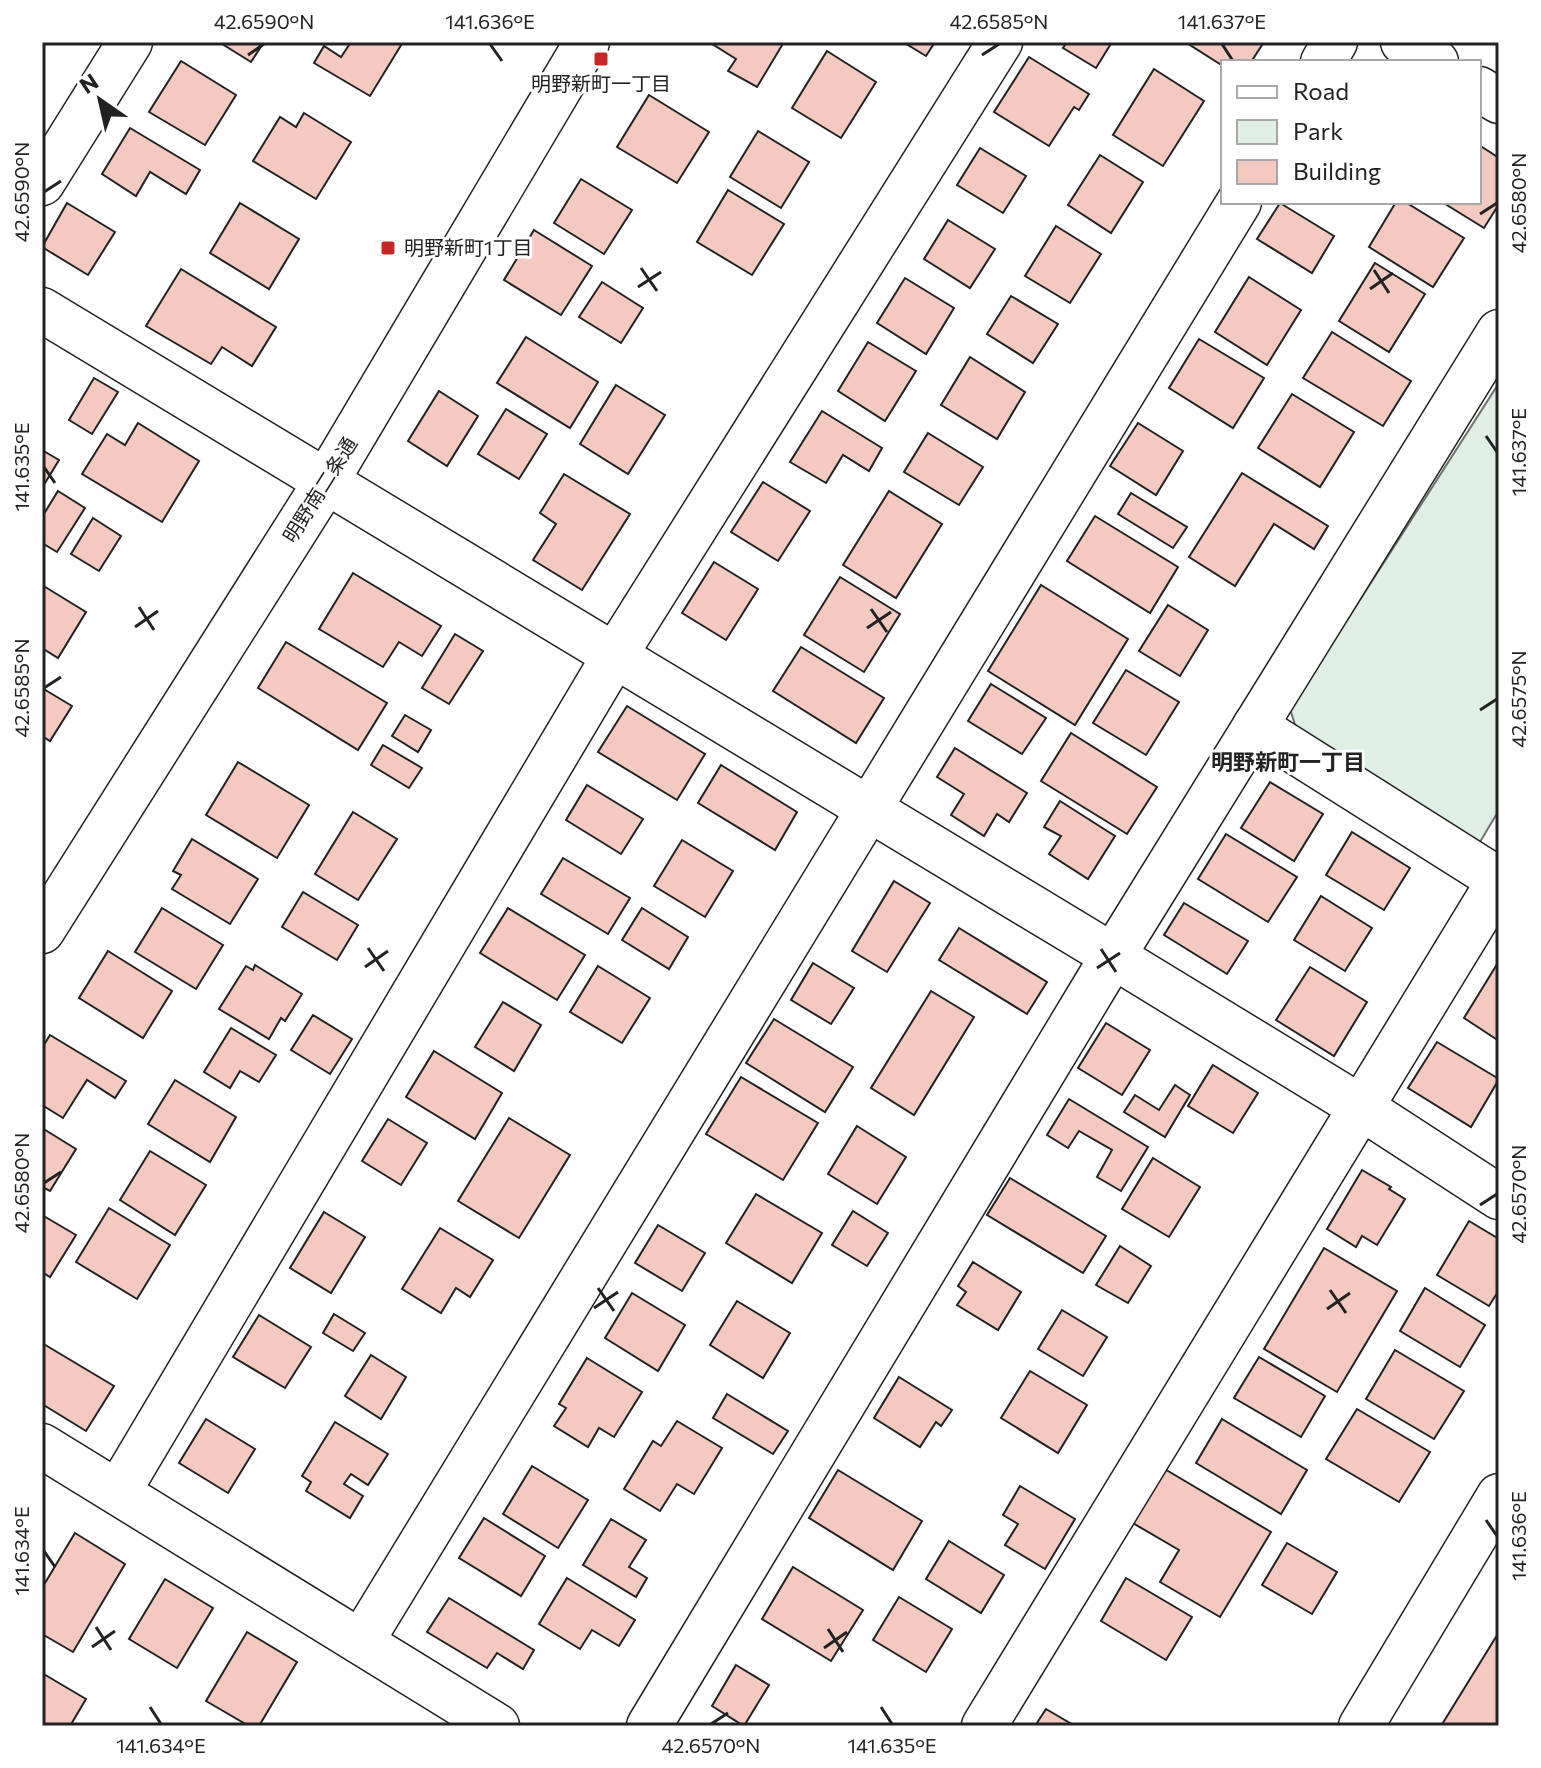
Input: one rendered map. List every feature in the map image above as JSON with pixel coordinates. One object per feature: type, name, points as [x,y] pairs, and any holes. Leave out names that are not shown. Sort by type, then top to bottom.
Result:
[{"type":"street","points":[[42,183],[130,42]]},
{"type":"street","name":"明野南二条通","points":[[42,931],[327,480],[587,42]]},
{"type":"street","points":[[118,1492],[615,655],[1000,42]]},
{"type":"street","points":[[1324,60],[1335,42]]},
{"type":"street","points":[[1403,42],[1433,60]]},
{"type":"street","points":[[1481,90],[1499,101]]},
{"type":"street","points":[[361,1642],[1238,204]]},
{"type":"street","points":[[42,310],[1113,956],[1362,1108],[1499,1197]]},
{"type":"street","points":[[649,1726],[1113,956],[1499,332]]},
{"type":"street","points":[[984,1726],[1499,881],[1255,726]]},
{"type":"street","points":[[42,1446],[497,1726]]},
{"type":"street","points":[[1361,1726],[1499,1496]]},
{"type":"green space","points":[[1499,383],[1499,810],[1480,842],[1298,734],[1290,709]]},
{"type":"building","points":[[219,42],[264,42],[251,62]]},
{"type":"building","points":[[351,42],[403,42],[370,96],[314,63],[324,46],[341,57]]},
{"type":"building","points":[[709,42],[784,42],[757,87],[728,71],[736,59]]},
{"type":"building","points":[[903,42],[935,42],[926,56]]},
{"type":"building","points":[[1067,42],[1112,42],[1096,68],[1063,48]]},
{"type":"building","points":[[1193,42],[1264,42],[1252,60],[1221,60],[1221,65],[1190,45]]},
{"type":"building","points":[[827,51],[876,82],[841,138],[792,108]]},
{"type":"building","points":[[1029,57],[1089,94],[1079,110],[1074,107],[1049,146],[994,112]]},
{"type":"building","points":[[181,61],[236,95],[205,145],[149,112]]},
{"type":"building","points":[[1154,69],[1204,101],[1163,166],[1113,135]]},
{"type":"building","points":[[649,95],[709,132],[677,183],[617,147]]},
{"type":"building","points":[[304,113],[351,142],[316,199],[253,161],[280,117],[296,127]]},
{"type":"building","points":[[130,128],[200,170],[186,194],[150,172],[136,196],[102,174]]},
{"type":"building","points":[[758,131],[809,162],[781,208],[730,177]]},
{"type":"building","points":[[1481,146],[1499,158],[1499,204],[1484,228],[1445,204],[1481,204]]},
{"type":"building","points":[[980,148],[1026,176],[1003,213],[957,185]]},
{"type":"building","points":[[1100,155],[1143,182],[1111,233],[1068,205]]},
{"type":"building","points":[[581,179],[632,210],[604,254],[554,223]]},
{"type":"building","points":[[728,190],[784,224],[752,275],[697,242]]},
{"type":"building","points":[[67,203],[115,232],[88,275],[42,247]]},
{"type":"building","points":[[240,203],[299,239],[269,289],[210,253]]},
{"type":"building","points":[[1279,204],[1334,236],[1312,273],[1257,239]]},
{"type":"building","points":[[1395,204],[1408,204],[1464,238],[1433,287],[1369,247]]},
{"type":"building","points":[[948,220],[995,249],[970,288],[924,259]]},
{"type":"building","points":[[1056,226],[1101,254],[1070,303],[1025,276]]},
{"type":"building","points":[[534,230],[592,266],[561,315],[504,280]]},
{"type":"building","points":[[1375,263],[1425,294],[1389,352],[1339,321]]},
{"type":"building","points":[[181,269],[276,327],[252,366],[222,347],[211,364],[146,326]]},
{"type":"building","points":[[1249,277],[1301,310],[1267,365],[1215,332]]},
{"type":"building","points":[[905,278],[954,308],[926,354],[877,323]]},
{"type":"building","points":[[602,282],[643,308],[621,343],[579,317]]},
{"type":"building","points":[[1011,296],[1058,324],[1033,363],[987,334]]},
{"type":"building","points":[[1332,332],[1411,381],[1383,426],[1303,378]]},
{"type":"building","points":[[526,337],[598,382],[570,428],[497,383]]},
{"type":"building","points":[[1199,339],[1264,378],[1233,428],[1169,388]]},
{"type":"building","points":[[868,342],[916,371],[885,421],[838,391]]},
{"type":"building","points":[[970,357],[1025,392],[997,439],[941,405]]},
{"type":"building","points":[[94,378],[118,392],[92,434],[69,420]]},
{"type":"building","points":[[616,385],[665,415],[628,474],[580,444]]},
{"type":"building","points":[[439,391],[478,416],[447,466],[408,441]]},
{"type":"building","points":[[1292,394],[1354,432],[1320,487],[1258,448]]},
{"type":"building","points":[[506,409],[547,434],[519,479],[478,454]]},
{"type":"building","points":[[822,411],[882,448],[869,471],[843,455],[826,483],[790,462]]},
{"type":"building","points":[[138,423],[199,461],[162,522],[82,474],[107,434],[125,445]]},
{"type":"building","points":[[1138,423],[1183,451],[1156,495],[1110,466]]},
{"type":"building","points":[[928,433],[983,467],[959,505],[904,472]]},
{"type":"building","points":[[42,450],[59,460],[42,488]]},
{"type":"building","points":[[1242,473],[1328,526],[1314,549],[1274,524],[1235,586],[1189,557]]},
{"type":"building","points":[[564,474],[630,514],[582,590],[533,560],[556,524],[540,513]]},
{"type":"building","points":[[763,482],[810,511],[778,561],[731,532]]},
{"type":"building","points":[[58,491],[85,508],[57,552],[42,543],[42,517]]},
{"type":"building","points":[[889,491],[942,524],[896,598],[843,565]]},
{"type":"building","points":[[1131,493],[1187,527],[1173,548],[1118,514]]},
{"type":"building","points":[[1095,516],[1178,567],[1150,613],[1067,561]]},
{"type":"building","points":[[93,518],[121,536],[99,571],[71,554]]},
{"type":"building","points":[[714,562],[758,589],[726,640],[682,613]]},
{"type":"building","points":[[353,573],[441,626],[422,656],[399,642],[383,667],[319,629]]},
{"type":"building","points":[[840,577],[900,614],[864,672],[804,635]]},
{"type":"building","points":[[42,585],[86,612],[58,658],[42,648]]},
{"type":"building","points":[[1041,585],[1128,639],[1075,725],[988,671]]},
{"type":"building","points":[[1168,605],[1208,630],[1180,676],[1139,651]]},
{"type":"building","points":[[455,634],[483,651],[449,704],[422,688]]},
{"type":"building","points":[[286,642],[387,703],[358,750],[258,688]]},
{"type":"building","points":[[801,647],[884,698],[856,743],[773,691]]},
{"type":"building","points":[[1126,670],[1179,702],[1146,755],[1093,723]]},
{"type":"building","points":[[991,684],[1046,718],[1022,754],[968,721]]},
{"type":"building","points":[[42,688],[72,706],[50,741],[42,736]]},
{"type":"building","points":[[627,706],[705,754],[677,800],[598,752]]},
{"type":"building","points":[[405,715],[431,730],[418,752],[392,736]]},
{"type":"building","points":[[1071,733],[1157,787],[1127,834],[1041,781]]},
{"type":"building","points":[[383,745],[422,768],[409,788],[371,765]]},
{"type":"building","points":[[955,748],[1027,793],[1009,822],[997,814],[984,836],[951,815],[964,794],[937,777]]},
{"type":"building","points":[[238,762],[309,805],[277,858],[206,815]]},
{"type":"building","points":[[721,765],[797,812],[775,850],[698,803]]},
{"type":"building","points":[[1270,782],[1323,814],[1294,861],[1241,828]]},
{"type":"building","points":[[587,785],[643,819],[621,854],[566,820]]},
{"type":"building","points":[[1060,801],[1115,836],[1088,879],[1049,854],[1061,836],[1044,827]]},
{"type":"building","points":[[353,812],[397,839],[358,900],[315,874]]},
{"type":"building","points":[[1352,832],[1410,868],[1384,910],[1326,875]]},
{"type":"building","points":[[1226,834],[1297,877],[1268,922],[1198,879]]},
{"type":"building","points":[[192,839],[258,879],[230,924],[172,889],[181,875],[173,871]]},
{"type":"building","points":[[682,840],[733,871],[705,917],[654,886]]},
{"type":"building","points":[[563,858],[630,898],[608,934],[541,894]]},
{"type":"building","points":[[894,881],[930,903],[887,972],[852,951]]},
{"type":"building","points":[[303,892],[358,925],[337,960],[282,927]]},
{"type":"building","points":[[1321,896],[1372,928],[1345,971],[1294,940]]},
{"type":"building","points":[[1184,903],[1248,941],[1227,974],[1164,935]]},
{"type":"building","points":[[162,908],[223,945],[196,989],[135,952]]},
{"type":"building","points":[[508,908],[585,955],[557,1000],[480,953]]},
{"type":"building","points":[[642,908],[688,937],[669,969],[622,940]]},
{"type":"building","points":[[959,928],[1047,982],[1027,1014],[939,960]]},
{"type":"building","points":[[108,951],[172,991],[143,1038],[79,998]]},
{"type":"building","points":[[1499,961],[1499,1041],[1464,1018]]},
{"type":"building","points":[[813,963],[854,988],[831,1024],[791,1000]]},
{"type":"building","points":[[255,965],[302,994],[285,1021],[281,1018],[269,1039],[219,1009],[246,966],[253,970]]},
{"type":"building","points":[[598,966],[650,998],[622,1043],[570,1012]]},
{"type":"building","points":[[1310,967],[1367,1002],[1334,1056],[1276,1020]]},
{"type":"building","points":[[931,991],[974,1017],[914,1115],[871,1088]]},
{"type":"building","points":[[503,1002],[541,1025],[514,1071],[475,1047]]},
{"type":"building","points":[[313,1015],[352,1039],[330,1074],[291,1050]]},
{"type":"building","points":[[774,1019],[853,1067],[825,1112],[746,1063]]},
{"type":"building","points":[[1106,1023],[1150,1050],[1122,1095],[1078,1068]]},
{"type":"building","points":[[231,1028],[276,1055],[259,1082],[240,1071],[230,1088],[204,1072]]},
{"type":"building","points":[[50,1035],[126,1081],[115,1098],[87,1080],[63,1118],[42,1105],[42,1048]]},
{"type":"building","points":[[1437,1042],[1499,1079],[1471,1127],[1408,1088]]},
{"type":"building","points":[[434,1051],[502,1093],[475,1139],[406,1097]]},
{"type":"building","points":[[1213,1065],[1258,1093],[1233,1133],[1188,1106]]},
{"type":"building","points":[[741,1077],[818,1123],[783,1180],[706,1134]]},
{"type":"building","points":[[175,1080],[236,1117],[210,1162],[148,1124]]},
{"type":"building","points":[[1175,1085],[1190,1095],[1165,1137],[1124,1112],[1135,1095],[1159,1110]]},
{"type":"building","points":[[1069,1099],[1148,1147],[1121,1191],[1097,1177],[1112,1150],[1079,1131],[1068,1148],[1047,1135]]},
{"type":"building","points":[[509,1118],[570,1155],[519,1238],[458,1201]]},
{"type":"building","points":[[388,1119],[427,1143],[401,1185],[362,1161]]},
{"type":"building","points":[[857,1126],[906,1157],[877,1204],[828,1174]]},
{"type":"building","points":[[42,1128],[76,1149],[50,1191],[42,1187]]},
{"type":"building","points":[[150,1151],[206,1185],[175,1235],[120,1200]]},
{"type":"building","points":[[1153,1158],[1200,1187],[1169,1237],[1122,1209]]},
{"type":"building","points":[[1362,1170],[1405,1199],[1377,1245],[1362,1236],[1356,1247],[1327,1229]]},
{"type":"building","points":[[1010,1178],[1106,1236],[1083,1273],[987,1215]]},
{"type":"building","points":[[756,1194],[822,1233],[792,1283],[726,1243]]},
{"type":"building","points":[[109,1208],[170,1245],[137,1299],[76,1262]]},
{"type":"building","points":[[853,1211],[888,1233],[867,1266],[832,1245]]},
{"type":"building","points":[[324,1212],[365,1237],[331,1293],[290,1268]]},
{"type":"building","points":[[42,1215],[76,1235],[50,1277],[42,1272]]},
{"type":"building","points":[[1469,1221],[1499,1239],[1499,1290],[1489,1306],[1437,1275]]},
{"type":"building","points":[[658,1225],[705,1253],[682,1291],[635,1263]]},
{"type":"building","points":[[440,1228],[493,1260],[470,1297],[456,1288],[441,1313],[402,1289]]},
{"type":"building","points":[[1120,1246],[1151,1266],[1128,1303],[1096,1285]]},
{"type":"building","points":[[1324,1248],[1397,1291],[1337,1392],[1264,1349]]},
{"type":"building","points":[[973,1262],[1021,1292],[998,1330],[957,1305],[966,1292],[958,1286]]},
{"type":"building","points":[[1425,1288],[1485,1325],[1460,1367],[1400,1331]]},
{"type":"building","points":[[632,1293],[685,1325],[658,1371],[605,1338]]},
{"type":"building","points":[[737,1301],[790,1333],[763,1378],[710,1345]]},
{"type":"building","points":[[1062,1310],[1107,1337],[1083,1376],[1038,1349]]},
{"type":"building","points":[[334,1314],[365,1333],[353,1351],[323,1333]]},
{"type":"building","points":[[259,1315],[311,1347],[285,1388],[233,1357]]},
{"type":"building","points":[[42,1343],[114,1386],[86,1431],[42,1404]]},
{"type":"building","points":[[1395,1350],[1464,1391],[1434,1439],[1366,1399]]},
{"type":"building","points":[[371,1355],[406,1377],[381,1419],[345,1396]]},
{"type":"building","points":[[1259,1357],[1325,1396],[1301,1437],[1234,1398]]},
{"type":"building","points":[[587,1358],[642,1392],[614,1437],[599,1428],[588,1447],[554,1426],[566,1408],[559,1404]]},
{"type":"building","points":[[1030,1371],[1087,1405],[1058,1453],[1001,1418]]},
{"type":"building","points":[[899,1377],[952,1410],[941,1426],[936,1422],[920,1447],[874,1418]]},
{"type":"building","points":[[727,1394],[788,1431],[773,1454],[713,1418]]},
{"type":"building","points":[[1357,1409],[1430,1452],[1399,1502],[1326,1459]]},
{"type":"building","points":[[206,1419],[255,1449],[228,1493],[179,1463]]},
{"type":"building","points":[[1222,1419],[1307,1470],[1281,1514],[1196,1463]]},
{"type":"building","points":[[677,1421],[722,1448],[694,1494],[677,1484],[660,1511],[624,1489],[653,1441],[661,1446]]},
{"type":"building","points":[[335,1422],[388,1454],[368,1485],[351,1474],[344,1484],[363,1496],[350,1518],[306,1491],[311,1482],[302,1476]]},
{"type":"building","points":[[532,1466],[588,1500],[558,1548],[503,1514]]},
{"type":"building","points":[[1163,1468],[1271,1532],[1220,1617],[1160,1582],[1179,1550],[1131,1522]]},
{"type":"building","points":[[838,1470],[922,1521],[893,1570],[809,1518]]},
{"type":"building","points":[[1020,1486],[1075,1519],[1045,1569],[1005,1545],[1018,1524],[1003,1515]]},
{"type":"building","points":[[484,1518],[545,1556],[521,1596],[459,1558]]},
{"type":"building","points":[[611,1519],[646,1540],[629,1567],[647,1578],[636,1597],[583,1565]]},
{"type":"building","points":[[75,1533],[125,1564],[73,1652],[42,1634],[42,1588]]},
{"type":"building","points":[[949,1541],[1004,1575],[981,1613],[926,1579]]},
{"type":"building","points":[[1287,1543],[1337,1572],[1312,1614],[1262,1585]]},
{"type":"building","points":[[793,1567],[863,1610],[831,1661],[762,1619]]},
{"type":"building","points":[[567,1578],[635,1620],[619,1646],[592,1630],[580,1649],[539,1624]]},
{"type":"building","points":[[1126,1578],[1192,1617],[1166,1660],[1101,1621]]},
{"type":"building","points":[[165,1579],[213,1608],[177,1668],[129,1639]]},
{"type":"building","points":[[899,1597],[952,1629],[926,1672],[873,1640]]},
{"type":"building","points":[[449,1598],[534,1650],[523,1669],[497,1653],[487,1668],[427,1632]]},
{"type":"building","points":[[247,1632],[297,1662],[259,1726],[249,1726],[206,1701]]},
{"type":"building","points":[[1499,1632],[1499,1726],[1441,1726]]},
{"type":"building","points":[[736,1665],[769,1685],[744,1726],[712,1706]]},
{"type":"building","points":[[42,1673],[86,1699],[70,1726],[42,1726]]},
{"type":"building","points":[[1046,1709],[1075,1726],[1035,1726]]},
{"type":"place","name":"明野新町一丁目","points":[[601,59]]},
{"type":"place","name":"明野新町1丁目","points":[[388,248]]},
{"type":"district","name":"明野新町一丁目","points":[[1288,762]]}]
